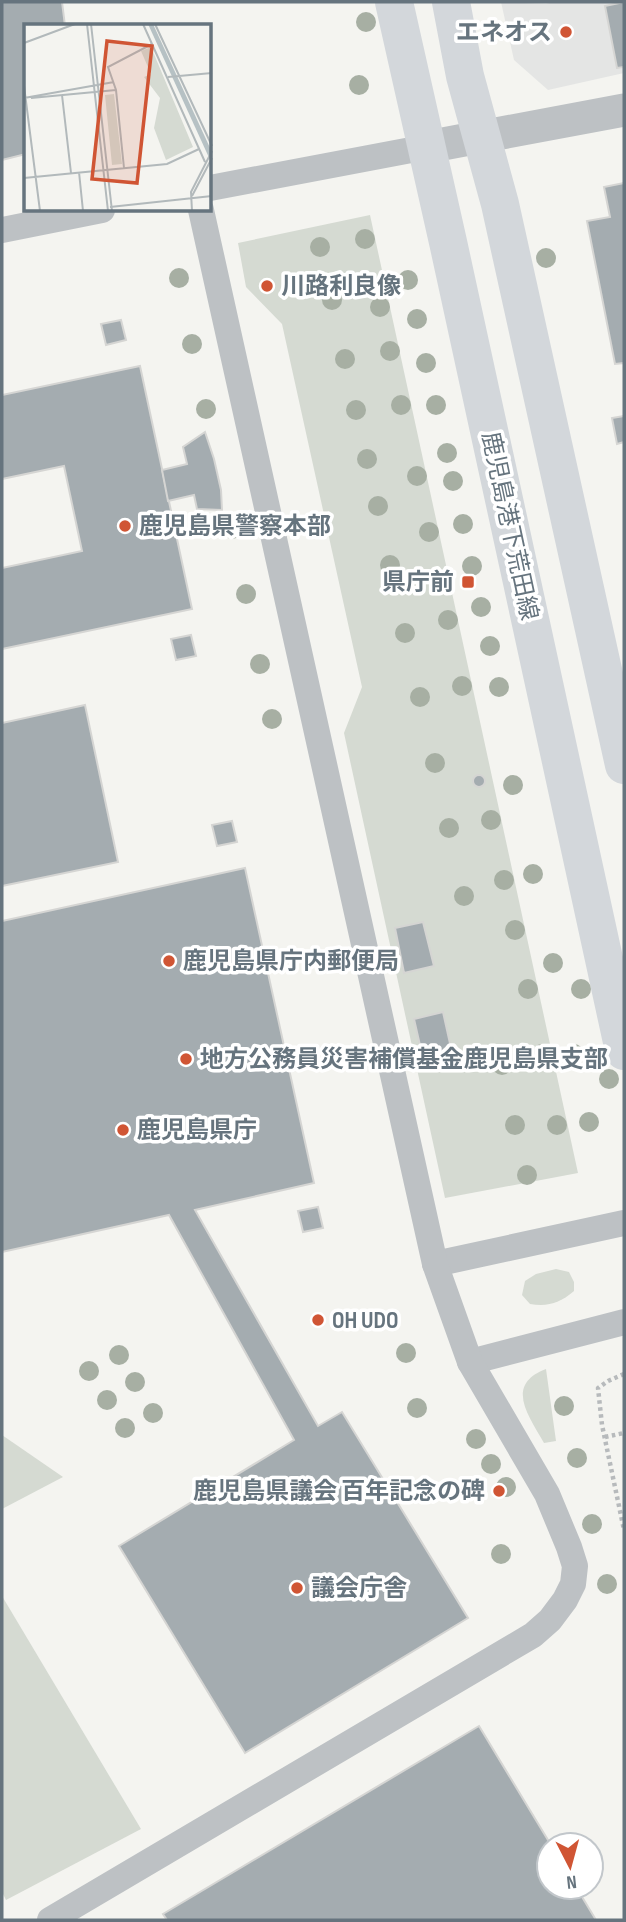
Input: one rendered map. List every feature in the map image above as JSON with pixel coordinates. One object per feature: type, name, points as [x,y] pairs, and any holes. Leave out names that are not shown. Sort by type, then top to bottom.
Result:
[{"type":"main road","name":"鹿児島港下荒田線","points":[[394,2],[624,1051]]},
{"type":"main road","points":[[451,2],[465,76],[500,204],[624,765]]},
{"type":"street","points":[[212,188],[624,110]]},
{"type":"street","points":[[2,230],[92,212]]},
{"type":"street","points":[[50,1920],[533,1635],[550,1620],[565,1600],[573,1584],[575,1566],[547,1494],[470,1362],[435,1264],[201,212]]},
{"type":"street","points":[[435,1264],[624,1223]]},
{"type":"street","points":[[470,1362],[624,1322]]},
{"type":"path","points":[[624,1374],[598,1388],[624,1530]]},
{"type":"path","points":[[605,1437],[624,1433]]},
{"type":"shaded area","name":"エネオス","points":[[501,2],[624,2],[624,73],[548,90],[514,60]]},
{"type":"shaded area","points":[[370,215],[578,1173],[445,1198],[344,733],[362,687],[282,324],[246,287],[238,243]]},
{"type":"shaded area","points":[[556,1269],[569,1272],[574,1282],[574,1291],[554,1303],[530,1304],[522,1295],[525,1281],[536,1274]]},
{"type":"shaded area","points":[[546,1369],[556,1441],[544,1443],[527,1412],[523,1392],[533,1376]]},
{"type":"shaded area","points":[[2,1435],[63,1477],[2,1509]]},
{"type":"shaded area","points":[[2,1596],[141,1829],[6,1900],[2,1892]]},
{"type":"building","points":[[2,2],[62,2],[65,24],[24,24],[24,154],[2,160]]},
{"type":"building","points":[[624,2],[624,67],[617,68],[605,6]]},
{"type":"building","points":[[624,183],[624,363],[615,364],[587,221],[610,217],[604,187]]},
{"type":"building","points":[[121,320],[126,340],[106,345],[101,324]]},
{"type":"building","name":"鹿児島県警察本部","points":[[140,366],[192,609],[2,649],[2,568],[82,551],[64,466],[2,479],[2,395]]},
{"type":"building","points":[[624,416],[624,442],[617,444],[612,418]]},
{"type":"building","points":[[205,432],[221,490],[222,510],[197,509],[194,495],[168,501],[162,470],[187,464],[183,447]]},
{"type":"building","points":[[191,635],[196,656],[176,660],[171,639]]},
{"type":"building","points":[[85,705],[118,862],[2,886],[2,723]]},
{"type":"building","points":[[479,775],[485,781],[479,787],[473,781]]},
{"type":"building","points":[[232,821],[237,842],[217,846],[212,825]]},
{"type":"building","points":[[245,868],[314,1183],[195,1210],[318,1426],[342,1412],[468,1618],[245,1753],[119,1546],[294,1440],[169,1215],[2,1252],[2,921]]},
{"type":"building","points":[[423,922],[434,966],[404,973],[395,928]]},
{"type":"building","points":[[443,1012],[453,1057],[424,1063],[414,1019]]},
{"type":"building","points":[[318,1207],[323,1228],[303,1232],[298,1211]]},
{"type":"building","points":[[479,1726],[543,1831],[535,1831],[535,1901],[584,1901],[596,1920],[167,1920],[163,1914]]},
{"type":"place","name":"エネオス","points":[[566,32]]},
{"type":"place","name":"川路利良像","points":[[267,286]]},
{"type":"place","name":"鹿児島県警察本部","points":[[125,526]]},
{"type":"place","name":"県庁前","points":[[468,582]]},
{"type":"place","name":"鹿児島県庁内郵便局","points":[[169,961]]},
{"type":"place","name":"地方公務員災害補償基金鹿児島県支部","points":[[186,1059]]},
{"type":"place","name":"鹿児島県庁","points":[[123,1130]]},
{"type":"place","name":"OH UDO","points":[[318,1320]]},
{"type":"place","name":"鹿児島県議会 百年記念の碑","points":[[499,1491]]},
{"type":"place","name":"議会庁舎","points":[[297,1588]]}]
